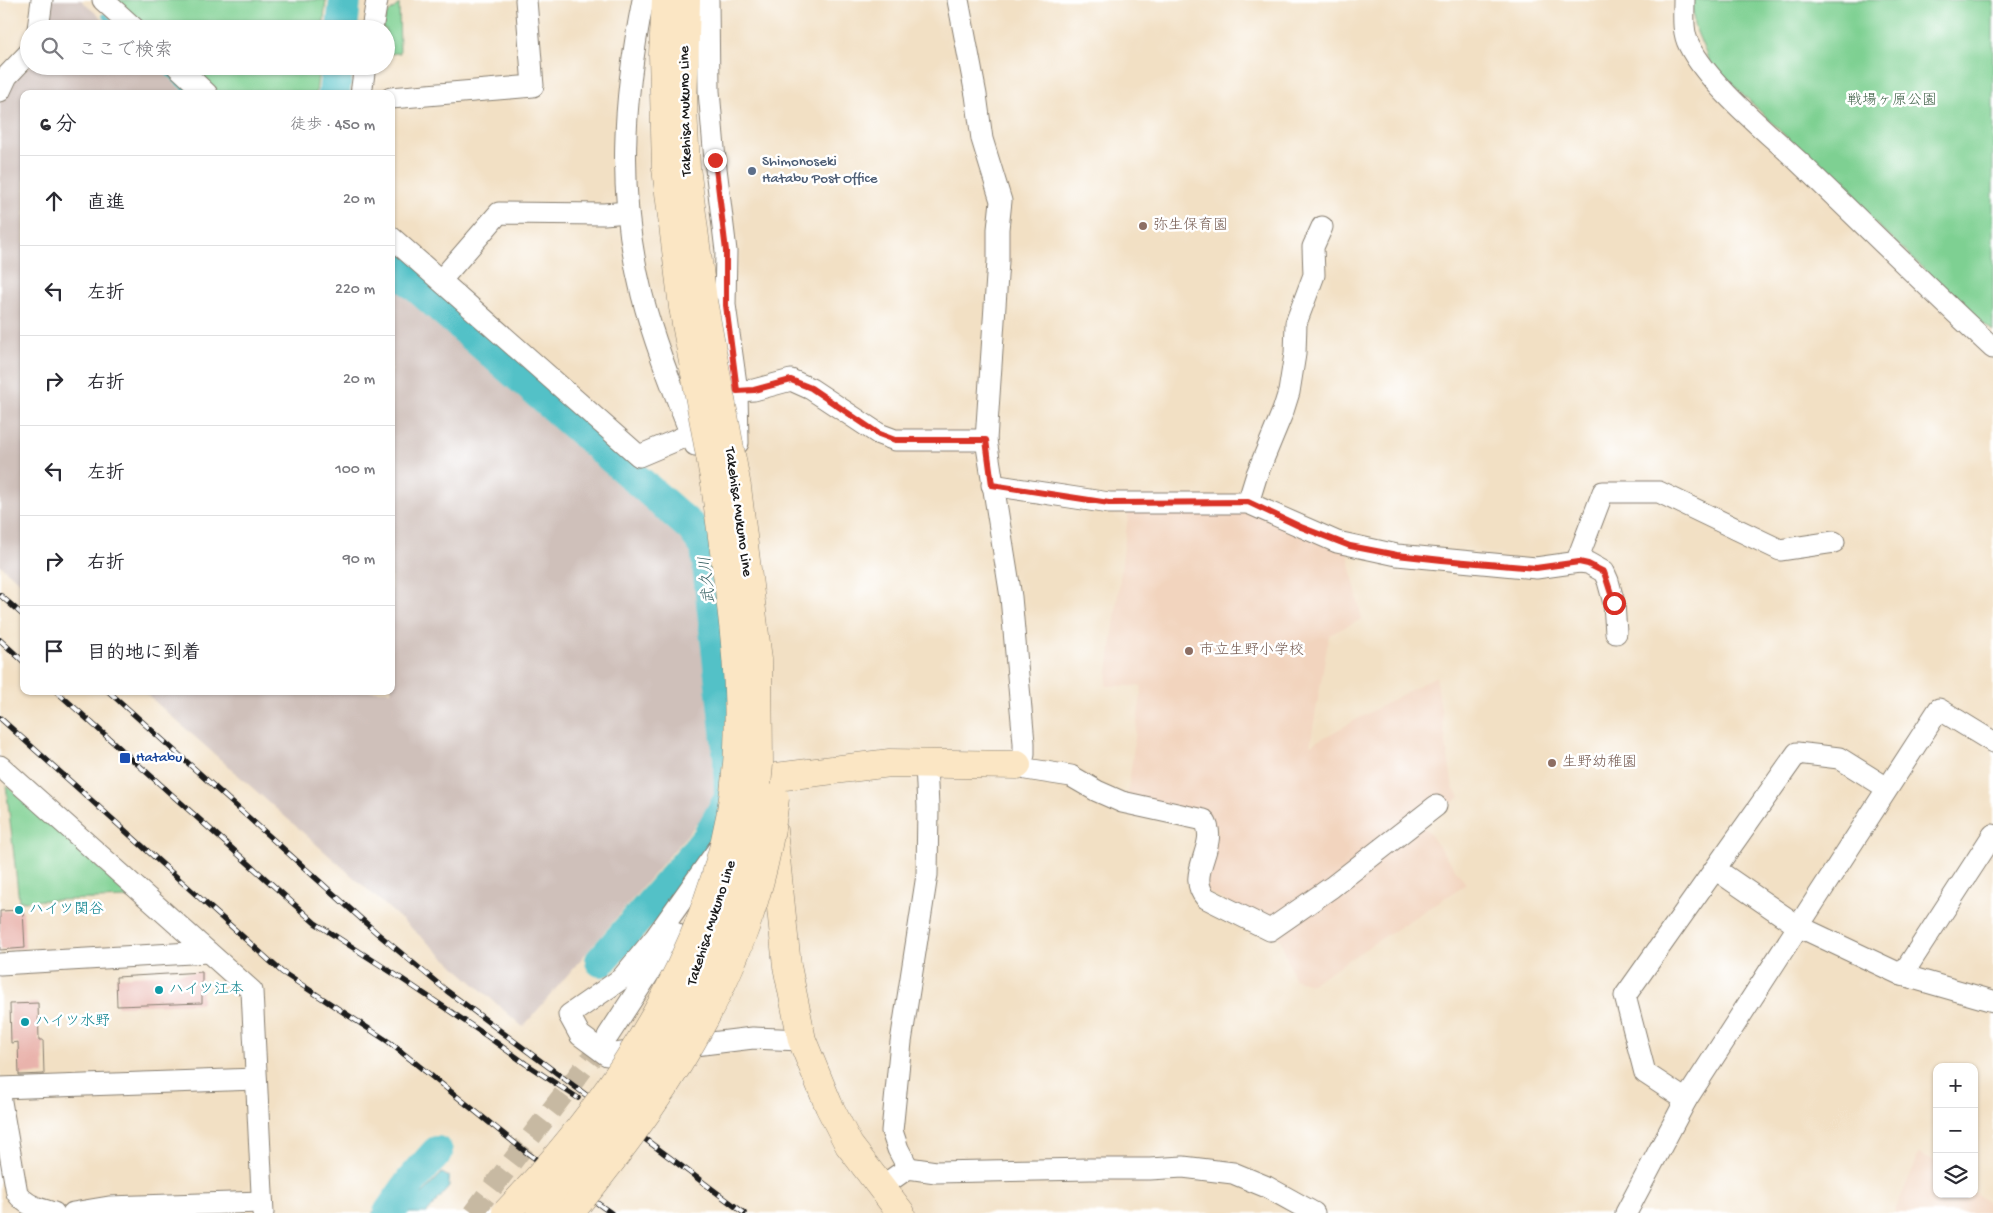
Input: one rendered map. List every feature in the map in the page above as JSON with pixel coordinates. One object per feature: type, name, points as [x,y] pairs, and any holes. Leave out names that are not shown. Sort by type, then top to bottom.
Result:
[{"type":"main road","name":"Takehisa Mukuno Line","points":[[540,1213],[566,1184],[608,1130],[649,1069],[681,1012],[725,890],[743,819],[746,772],[747,662],[726,490],[666,168],[663,54],[666,0]]},
{"type":"main road","name":"Takehisa Mukuno Line","points":[[686,0],[683,53],[683,108],[692,230],[692,304]]},
{"type":"main road","points":[[506,1213],[565,1146],[626,1062],[655,1015],[695,935],[710,898],[720,864],[735,789],[739,707],[731,613],[726,490]]},
{"type":"main road","points":[[570,1213],[638,1126],[664,1089],[716,999],[736,954],[760,887],[770,839],[776,782],[775,708],[759,596],[726,490]]},
{"type":"main road","points":[[747,613],[768,778],[788,966],[802,1040],[829,1106],[849,1145],[901,1213]]},
{"type":"main road","points":[[768,778],[872,764],[1017,765]]},
{"type":"street","points":[[39,20],[42,0]]},
{"type":"street","points":[[104,0],[125,20]]},
{"type":"street","points":[[374,20],[377,0]]},
{"type":"street","points":[[395,98],[533,86],[526,0]]},
{"type":"street","points":[[643,0],[627,100],[625,163],[628,212],[634,255],[642,295],[668,378],[710,484],[732,549],[747,613]]},
{"type":"street","points":[[708,0],[709,91],[726,251],[726,305],[737,391],[740,546],[747,613]]},
{"type":"street","points":[[958,0],[976,95],[982,139],[1001,201],[986,440],[1010,597],[1024,743],[1024,755],[1017,765],[1026,769],[1071,776],[1097,791],[1122,802],[1204,820],[1209,827],[1209,836],[1199,871],[1198,885],[1202,894],[1206,898],[1270,930],[1332,887],[1436,806]]},
{"type":"street","points":[[1684,0],[1684,30],[1688,44],[1715,80],[1881,240],[1909,270],[1993,348]]},
{"type":"street","points":[[0,91],[7,76],[20,62]]},
{"type":"street","points":[[187,75],[203,90]]},
{"type":"street","points":[[362,90],[364,75]]},
{"type":"street","points":[[441,280],[499,213],[604,214],[628,212]]},
{"type":"street","points":[[1248,502],[1289,392],[1295,354],[1296,323],[1314,275],[1314,247],[1322,227]]},
{"type":"street","points":[[395,240],[639,456],[691,434],[737,391],[754,390],[791,380],[811,388],[879,434],[895,440],[986,440]]},
{"type":"street","points":[[992,485],[1109,503],[1248,502],[1337,542],[1397,555],[1536,568],[1579,562],[1588,564],[1604,572],[1614,603],[1616,633]]},
{"type":"street","points":[[1579,562],[1579,555],[1603,492],[1659,492],[1780,550],[1834,542]]},
{"type":"street","points":[[1626,1213],[1686,1100],[1939,709],[1993,742]]},
{"type":"street","points":[[1686,1100],[1645,1073],[1625,996],[1797,752],[1839,758],[1887,788]]},
{"type":"street","points":[[908,1168],[898,1149],[892,1131],[901,1042],[926,875],[928,807],[926,764]]},
{"type":"street","points":[[0,766],[252,991],[262,1207],[109,1207],[73,1213]]},
{"type":"street","points":[[768,778],[650,945],[621,978],[568,1015],[580,1035],[607,1055],[754,1038],[802,1040]]},
{"type":"street","points":[[608,1036],[732,845],[768,778]]},
{"type":"street","points":[[1902,975],[1993,835]]},
{"type":"street","points":[[1715,869],[1798,926],[1902,975],[1993,1001]]},
{"type":"street","points":[[0,964],[208,952]]},
{"type":"street","points":[[0,1088],[256,1079]]},
{"type":"street","points":[[0,1096],[17,1193],[22,1200],[30,1205],[54,1213]]},
{"type":"street","points":[[880,1187],[908,1168],[936,1172],[1183,1167],[1233,1173],[1267,1186],[1314,1213]]},
{"type":"shaded area","points":[[47,0],[81,0],[103,20],[45,20]]},
{"type":"shaded area","points":[[20,74],[165,75],[182,90],[20,90],[20,582],[0,565],[0,103],[9,83]]},
{"type":"shaded area","points":[[395,281],[688,539],[698,553],[717,800],[523,1027],[148,695],[395,695]]},
{"type":"shaded area","points":[[1236,507],[1347,550],[1362,619],[1329,635],[1310,745],[1436,676],[1453,788],[1460,797],[1424,826],[1466,884],[1311,984],[1294,979],[1281,941],[1268,924],[1204,890],[1218,827],[1127,798],[1142,686],[1106,686],[1129,509]]},
{"type":"shaded area","points":[[1919,1154],[1933,1161],[1933,1198],[1978,1198],[1978,1195],[1993,1208],[1993,1213],[1894,1213]]},
{"type":"green space","points":[[114,0],[326,0],[324,20],[136,20]]},
{"type":"green space","name":"戦場ヶ原公園","points":[[1692,0],[1993,0],[1993,331],[1978,320],[1843,193],[1709,61],[1694,25]]},
{"type":"green space","points":[[399,4],[400,53],[395,53],[395,20],[385,20],[386,15]]},
{"type":"green space","points":[[197,75],[318,75],[316,90],[213,90]]},
{"type":"green space","points":[[6,785],[133,898],[19,901]]},
{"type":"water","points":[[431,1158],[431,1166],[415,1192],[422,1194],[442,1173],[449,1177],[449,1187],[427,1213],[372,1213],[417,1165]]},
{"type":"building","name":"ハイツ関谷","points":[[23,910],[25,948],[0,950],[0,911]]},
{"type":"building","name":"ハイツ江本","points":[[202,972],[202,1003],[117,1006],[116,977]]},
{"type":"building","name":"ハイツ水野","points":[[38,1003],[39,1040],[43,1040],[44,1074],[19,1075],[18,1042],[11,1043],[10,1004]]},
{"type":"waterway","name":"武久川","points":[[343,20],[345,0]]},
{"type":"waterway","points":[[105,16],[109,20]]},
{"type":"waterway","points":[[170,75],[187,90]]},
{"type":"waterway","name":"武久川","points":[[334,90],[336,75]]},
{"type":"waterway","name":"武久川","points":[[395,268],[692,528],[706,547],[729,758],[730,798],[707,839],[601,961]]},
{"type":"waterway","name":"武久川","points":[[389,1213],[412,1180],[437,1152]]},
{"type":"tunnel","points":[[473,1213],[608,1036]]},
{"type":"railway","points":[[0,595],[20,612]]},
{"type":"railway","points":[[0,640],[20,658]]},
{"type":"railway","points":[[60,695],[315,923],[402,979],[578,1098]]},
{"type":"railway","points":[[112,695],[378,934],[447,991],[744,1213]]},
{"type":"railway","points":[[0,718],[282,972],[389,1042],[526,1152],[611,1213]]},
{"type":"place","name":"Shimonoseki Hatabu Post Office","points":[[752,171]]},
{"type":"place","name":"弥生保育園","points":[[1143,226]]},
{"type":"place","name":"市立生野小学校","points":[[1189,651]]},
{"type":"place","name":"Hatabu","points":[[125,758]]},
{"type":"place","name":"生野幼稚園","points":[[1552,763]]},
{"type":"place","name":"ハイツ関谷","points":[[19,910]]},
{"type":"place","name":"ハイツ江本","points":[[159,990]]},
{"type":"place","name":"ハイツ水野","points":[[25,1022]]},
{"type":"route","points":[[715,160],[726,251],[726,305],[737,391],[754,390],[791,380],[811,388],[879,434],[895,440],[986,440],[992,485],[1109,503],[1248,502],[1337,542],[1397,555],[1536,568],[1579,562],[1588,564],[1604,572],[1614,603]]}]
